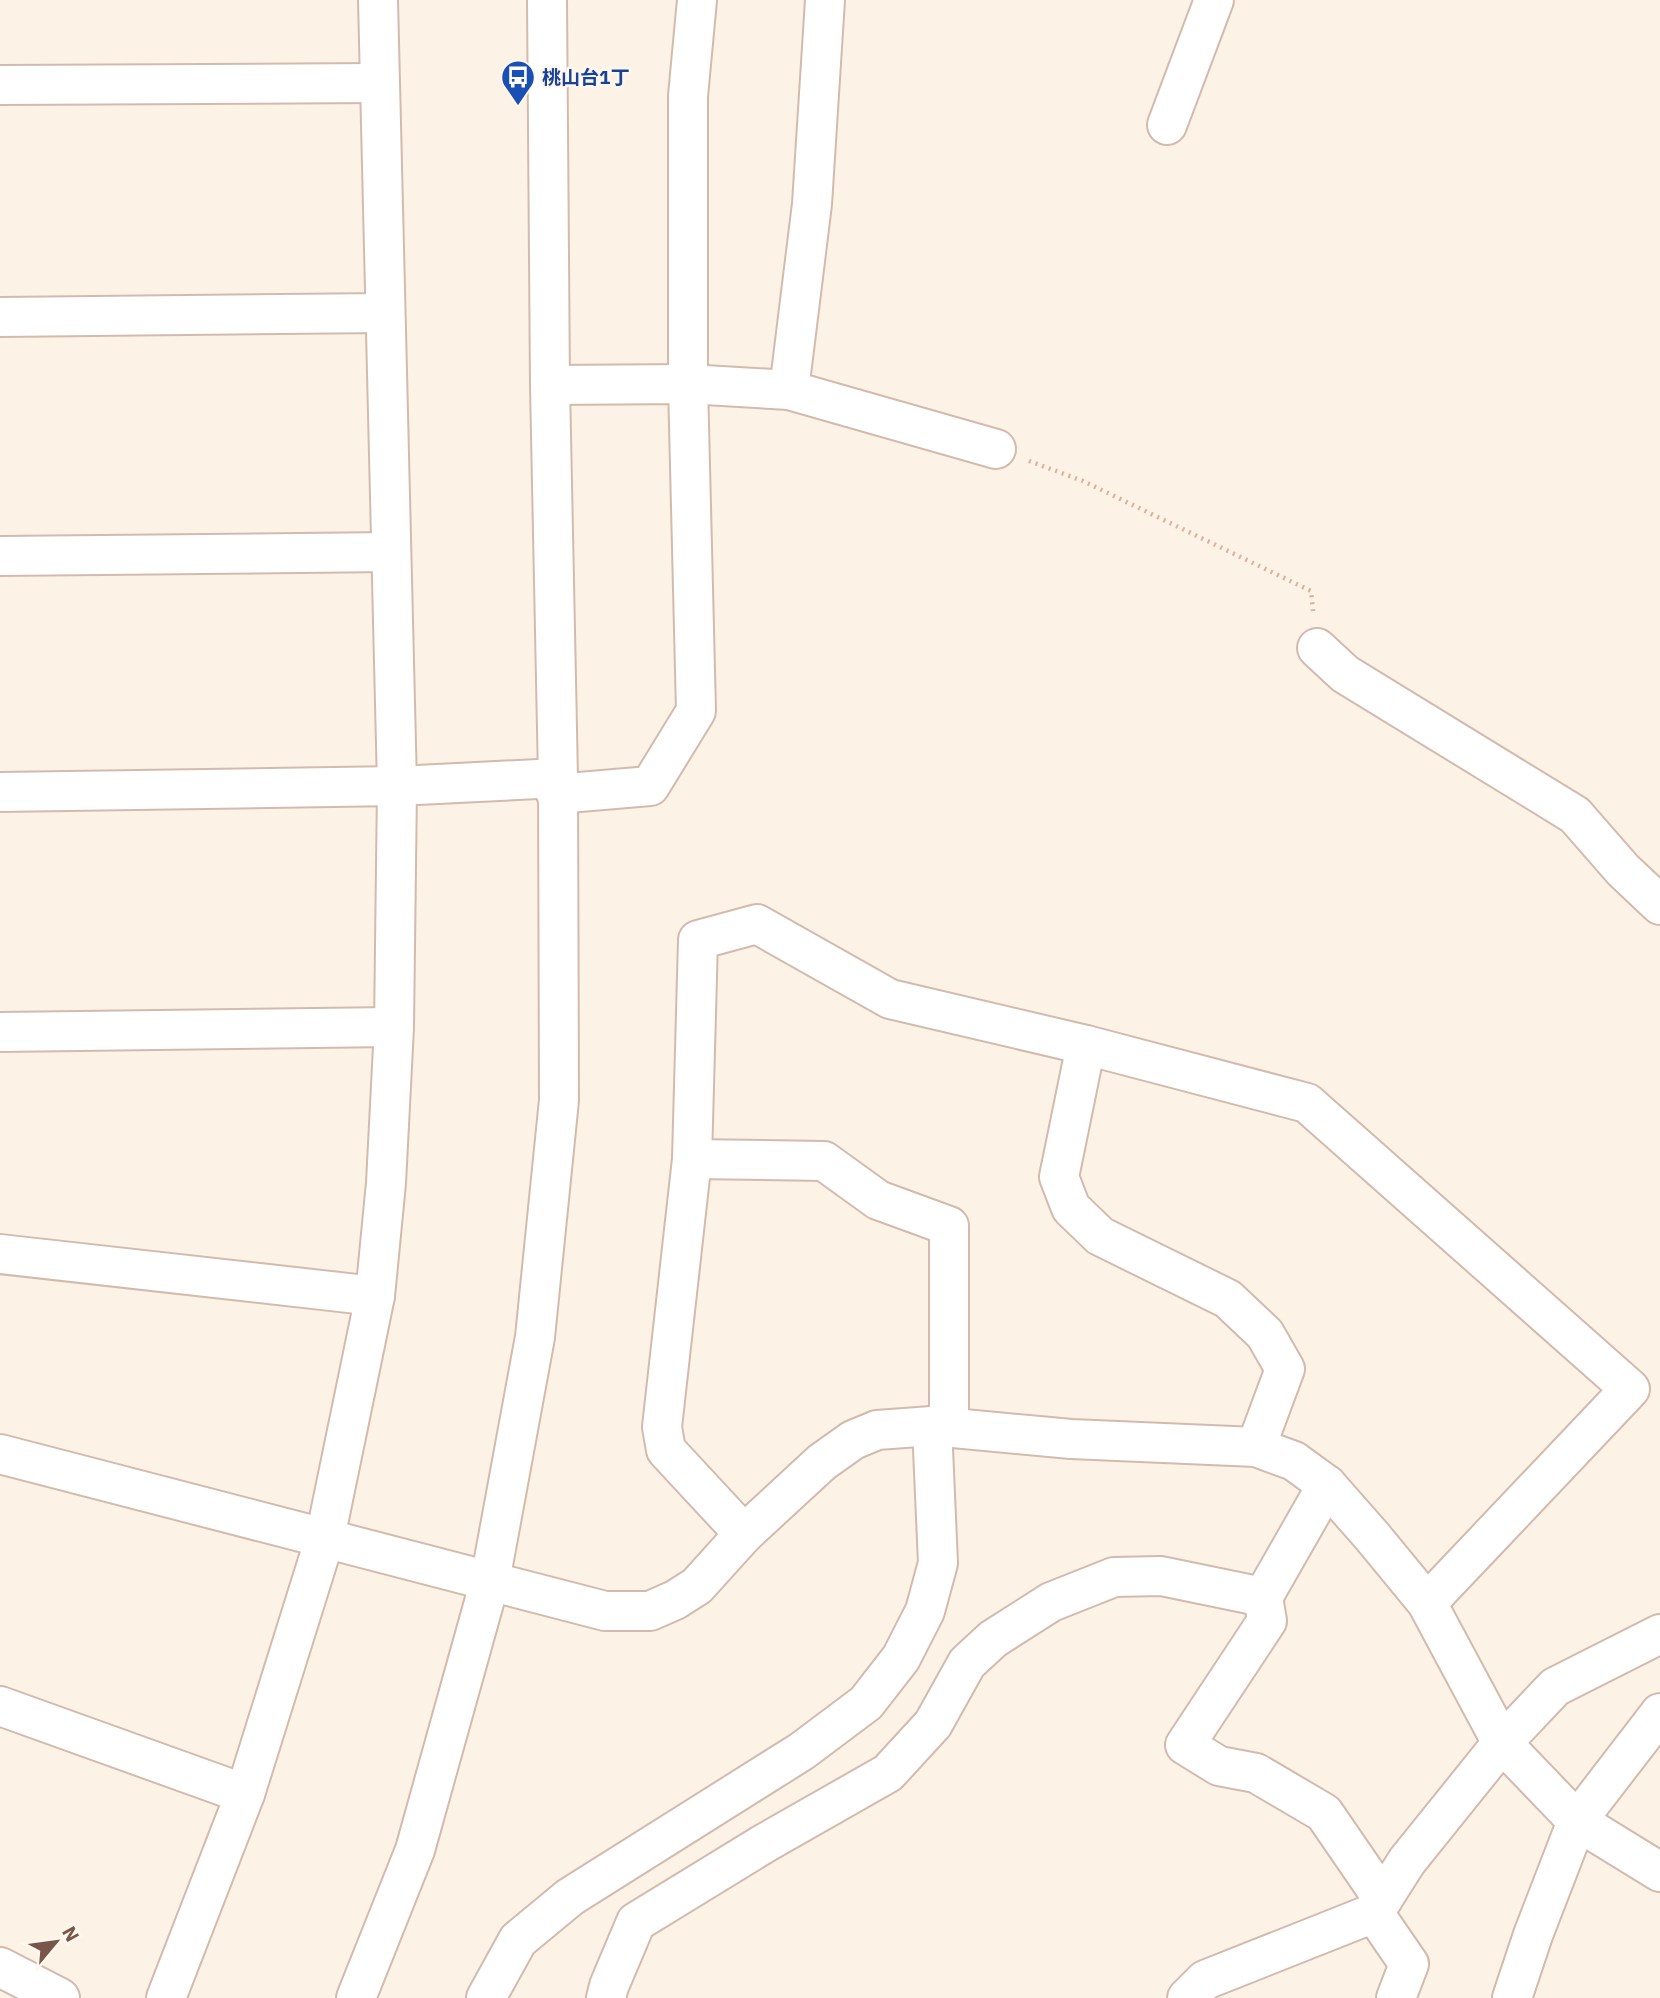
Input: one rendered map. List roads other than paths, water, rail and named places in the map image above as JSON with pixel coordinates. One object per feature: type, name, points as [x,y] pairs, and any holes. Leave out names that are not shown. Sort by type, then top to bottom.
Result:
[{"type":"street","points":[[166,1998],[245,1794],[325,1538],[375,1296],[386,1183],[394,1027],[397,786],[378,0]]},
{"type":"street","points":[[356,1998],[415,1850],[490,1581],[536,1337],[559,1100],[547,0]]},
{"type":"street","points":[[0,792],[397,786],[650,786],[696,710],[688,384],[688,96],[697,0]]},
{"type":"street","points":[[789,390],[812,204],[825,0]]},
{"type":"street","points":[[1167,125],[1214,0]]},
{"type":"street","points":[[0,85],[379,83]]},
{"type":"street","points":[[0,317],[385,313]]},
{"type":"street","points":[[550,385],[688,384],[789,390],[996,449]]},
{"type":"street","points":[[0,556],[391,552]]},
{"type":"street","points":[[1317,648],[1345,674],[1575,815],[1623,870],[1660,905]]},
{"type":"street","points":[[744,1534],[666,1450],[662,1427],[692,1159],[698,940],[757,924],[890,999],[1086,1045],[1307,1103],[1630,1389],[1427,1603]]},
{"type":"street","points":[[0,1032],[394,1027]]},
{"type":"street","points":[[1086,1045],[1059,1177],[1071,1208],[1100,1236],[1228,1299],[1265,1334],[1285,1369],[1256,1447]]},
{"type":"street","points":[[486,1998],[518,1940],[570,1897],[802,1751],[866,1703],[901,1657],[925,1611],[938,1563],[940,1427],[949,1226],[878,1200],[824,1161],[692,1159]]},
{"type":"street","points":[[0,1254],[375,1296]]},
{"type":"street","points":[[0,1454],[605,1611],[650,1611],[697,1586],[744,1534],[822,1462],[853,1440],[877,1430],[940,1427],[1071,1439],[1256,1447],[1294,1461],[1327,1485],[1427,1603],[1502,1743],[1577,1821],[1660,1872]]},
{"type":"street","points":[[1327,1485],[1263,1597],[1267,1621],[1185,1745],[1219,1766],[1256,1773],[1324,1813],[1379,1906],[1409,1964],[1396,1998]]},
{"type":"street","points":[[606,1998],[636,1922],[765,1843],[888,1773],[933,1724],[967,1663],[993,1639],[1051,1602],[1114,1577],[1161,1576],[1263,1597]]},
{"type":"street","points":[[1188,1998],[1205,1980],[1379,1906],[1407,1861],[1502,1743],[1555,1688],[1660,1634]]},
{"type":"street","points":[[0,1706],[245,1794]]},
{"type":"street","points":[[1512,1998],[1577,1821],[1660,1713]]},
{"type":"street","points":[[0,1966],[60,1998]]},
{"type":"place","name":"桃山台1丁","points":[[518,107]]}]
